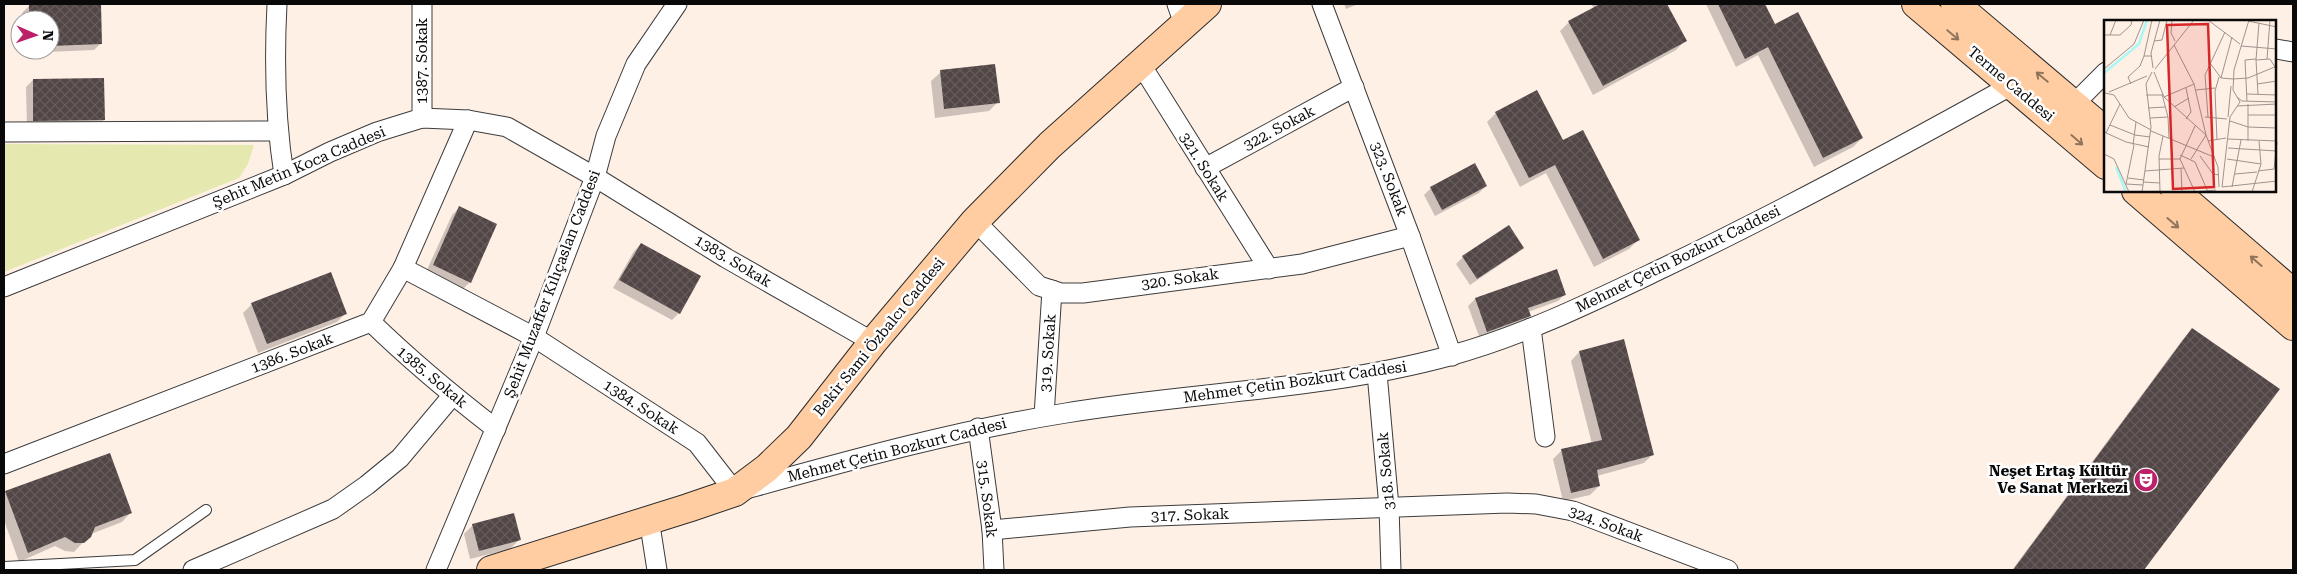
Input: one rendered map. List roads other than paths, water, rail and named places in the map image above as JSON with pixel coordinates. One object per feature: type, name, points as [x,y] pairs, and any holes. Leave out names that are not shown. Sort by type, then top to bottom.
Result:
[{"type":"street","points":[[277,4],[274,44],[277,131],[284,175]]},
{"type":"street","name":"1387. Sokak","points":[[422,4],[422,118]]},
{"type":"street","name":"Şehit Muzaffer Kılıçaslan Caddesi","points":[[436,570],[534,337],[595,177],[606,136],[636,64],[677,4]]},
{"type":"street","name":"Bekir Sami Özbalcı Caddesi","points":[[505,568],[735,492],[767,468],[798,437],[873,342],[975,221],[1050,145],[1140,63],[1180,14],[1207,4]]},
{"type":"street","name":"323. Sokak","points":[[1322,4],[1410,236],[1452,356]]},
{"type":"street","name":"Terme Caddesi","points":[[1916,4],[2104,163]]},
{"type":"street","name":"Terme Caddesi","points":[[1956,4],[2104,130]]},
{"type":"street","points":[[2277,49],[2293,52]]},
{"type":"street","name":"321. Sokak","points":[[1140,63],[1269,269]]},
{"type":"street","points":[[2074,104],[2104,74]]},
{"type":"street","name":"Mehmet Çetin Bozkurt Caddesi","points":[[735,492],[978,428],[1044,416],[1377,373],[1452,356],[1531,328],[1739,232],[1874,162],[2012,85]]},
{"type":"street","name":"322. Sokak","points":[[1205,168],[1354,88]]},
{"type":"street","name":"Şehit Metin Koca Caddesi","points":[[4,287],[284,175],[330,152],[377,132],[422,118],[468,120],[507,127],[595,177]]},
{"type":"street","points":[[370,322],[403,268],[468,120]]},
{"type":"street","points":[[4,132],[277,131]]},
{"type":"street","name":"1383. Sokak","points":[[595,177],[726,258],[873,342]]},
{"type":"street","points":[[2137,192],[2293,326]]},
{"type":"street","points":[[2176,192],[2293,292]]},
{"type":"street","name":"320. Sokak","points":[[975,221],[1039,286],[1061,293],[1083,293],[1219,273],[1302,264],[1410,236]]},
{"type":"street","name":"1384. Sokak","points":[[403,268],[534,337],[697,443],[735,492]]},
{"type":"street","name":"319. Sokak","points":[[1044,416],[1052,290]]},
{"type":"street","name":"1385. Sokak","points":[[370,322],[452,396],[496,428]]},
{"type":"street","name":"1386. Sokak","points":[[4,464],[370,322]]},
{"type":"street","points":[[1531,328],[1545,436]]},
{"type":"street","name":"318. Sokak","points":[[1377,373],[1389,507],[1391,570]]},
{"type":"street","points":[[193,570],[333,509],[368,485],[400,458],[452,396]]},
{"type":"street","name":"315. Sokak","points":[[978,428],[992,530],[994,570]]},
{"type":"street","name":"324. Sokak","points":[[1389,507],[1507,503],[1536,504],[1574,511],[1728,570]]},
{"type":"street","name":"317. Sokak","points":[[992,530],[1130,517],[1389,507]]},
{"type":"street","points":[[650,519],[657,570]]},
{"type":"lane","points":[[4,567],[135,565],[206,510]]},
{"type":"place","name":"Neşet Ertaş Kültür Ve Sanat Merkezi","points":[[2146,480]]}]
